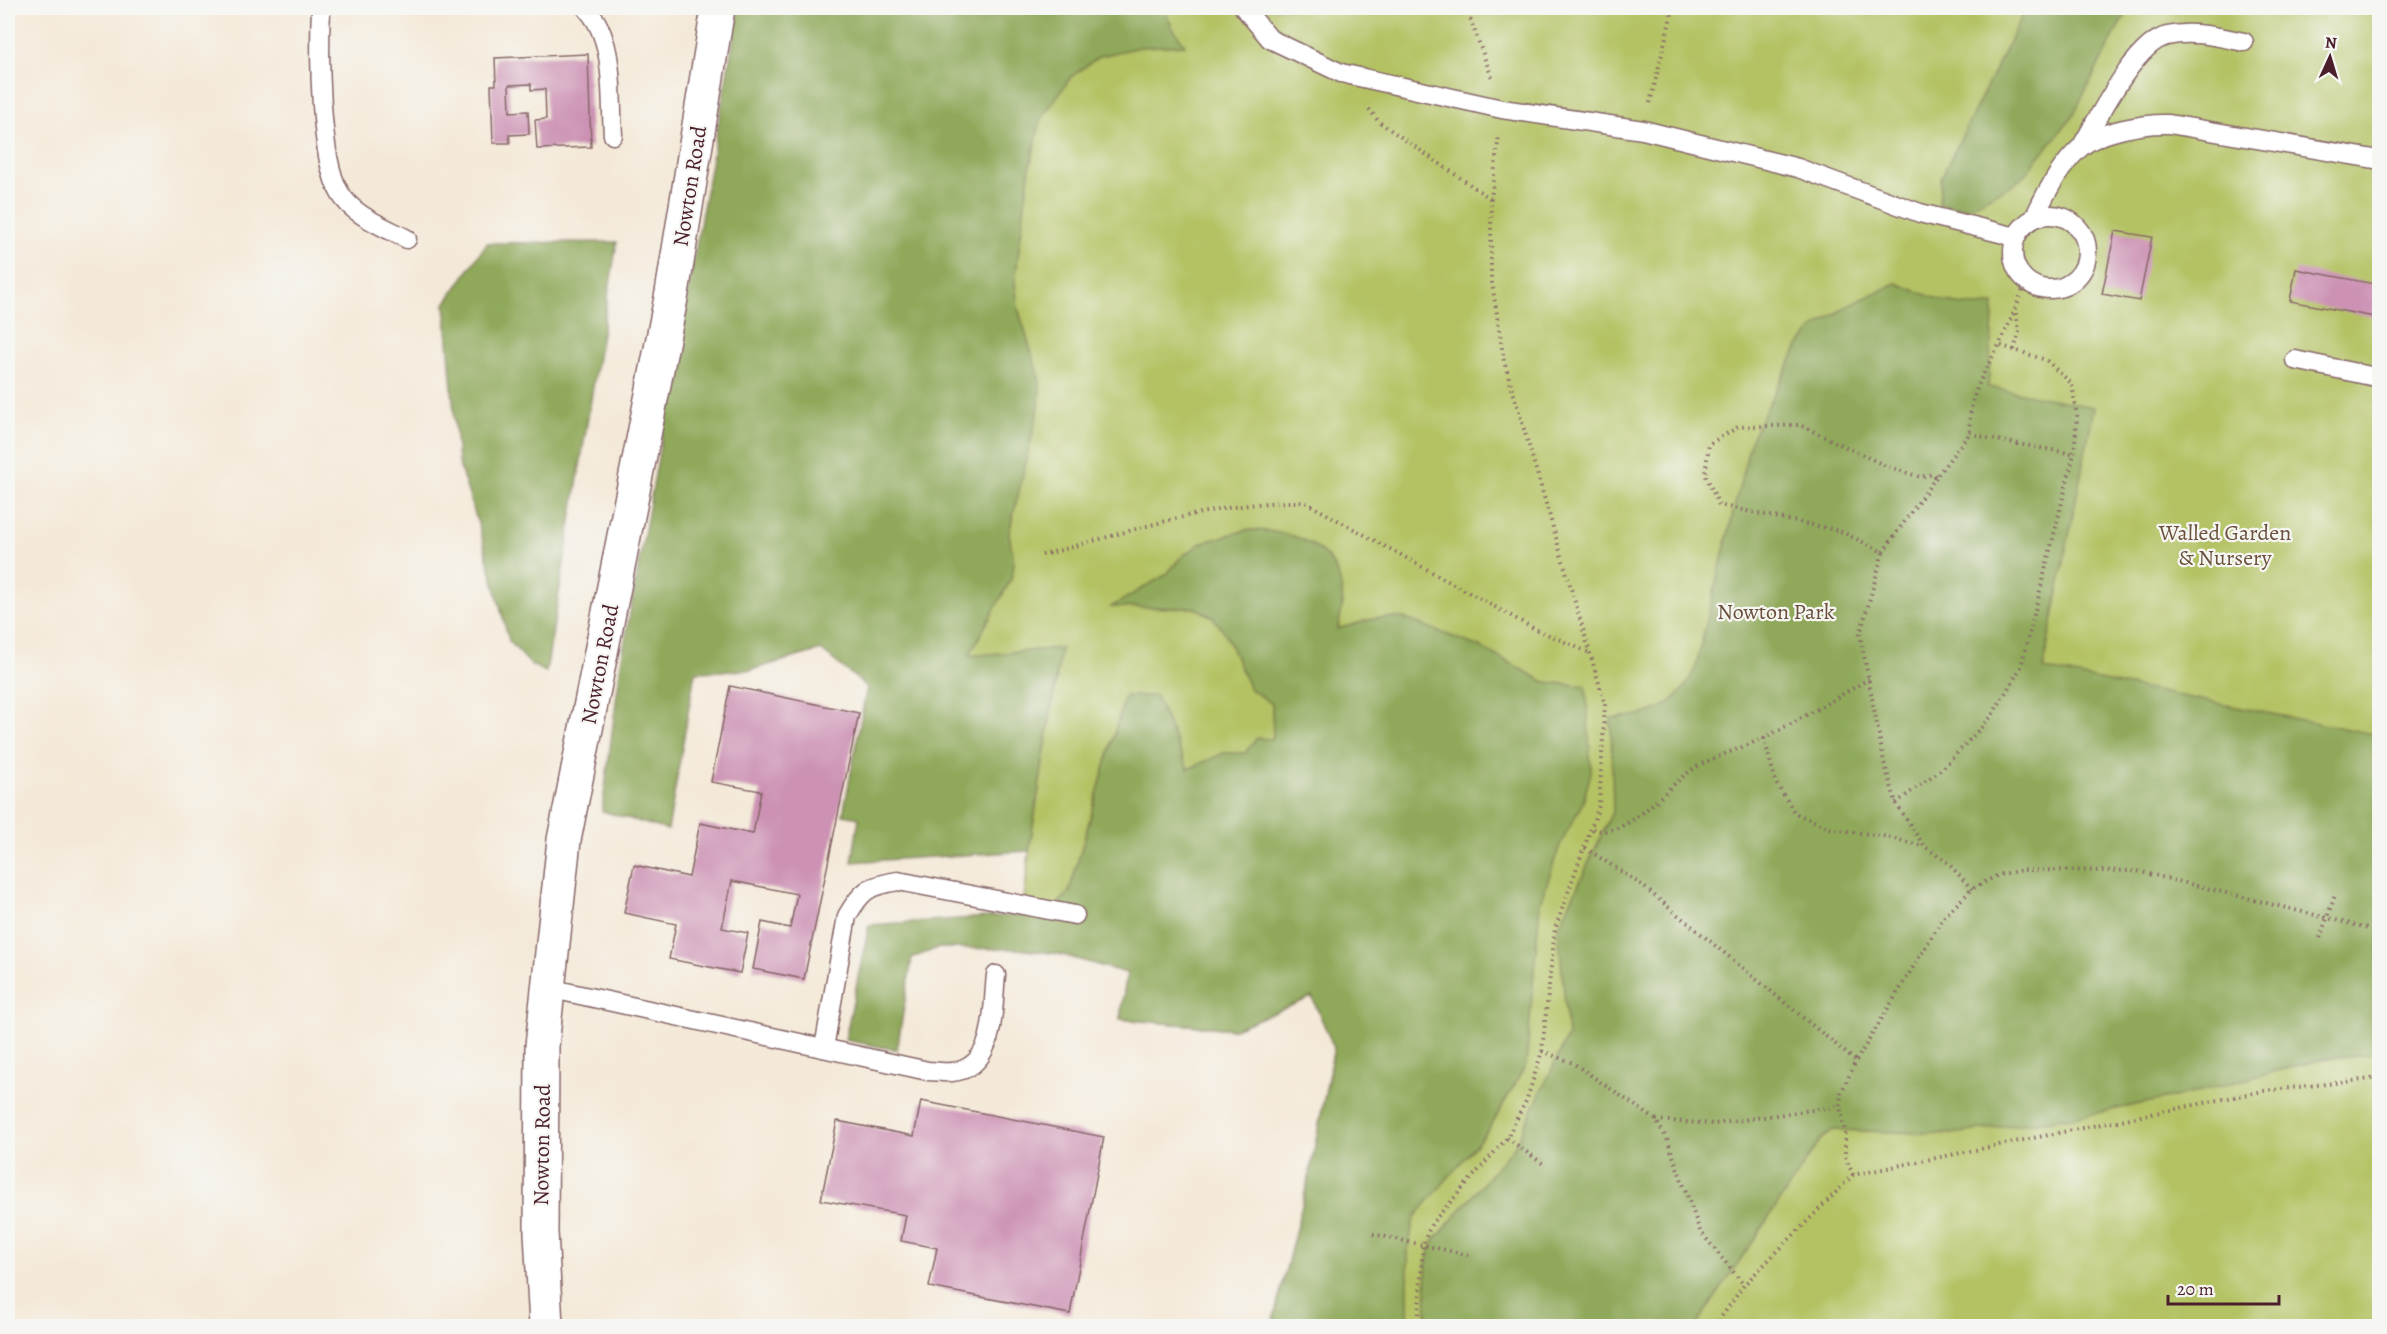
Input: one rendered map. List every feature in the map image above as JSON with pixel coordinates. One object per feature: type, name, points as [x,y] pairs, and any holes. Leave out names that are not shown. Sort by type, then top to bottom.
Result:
[{"type":"street","name":"Nowton Road","points":[[546,1326],[541,1220],[542,1046],[564,840],[672,293],[718,8]]},
{"type":"lane","points":[[321,8],[326,151],[340,194],[363,216],[407,239]]},
{"type":"lane","points":[[586,8],[597,19],[607,51],[613,135]]},
{"type":"lane","points":[[1244,8],[1270,39],[1341,73],[1502,109],[1643,130],[1798,168],[1920,213],[2016,237]]},
{"type":"lane","points":[[2034,218],[2045,193],[2081,147],[2135,58],[2164,36],[2201,34],[2244,42]]},
{"type":"lane","points":[[2081,147],[2121,129],[2150,123],[2169,124],[2379,160]]},
{"type":"lane","points":[[2046,215],[2069,220],[2078,228],[2087,250],[2080,273],[2061,287],[2049,289],[2038,287],[2027,280],[2014,261],[2016,237],[2023,226],[2034,218],[2046,215]]},
{"type":"lane","points":[[2295,360],[2379,378]]},
{"type":"lane","points":[[824,1048],[847,916],[858,897],[873,885],[898,881],[1075,915]]},
{"type":"lane","points":[[548,987],[928,1071],[953,1072],[971,1066],[981,1056],[988,1043],[996,975]]},
{"type":"path","points":[[1418,1326],[1423,1244],[1432,1223],[1507,1138],[1527,1099],[1542,1051],[1555,929],[1593,829],[1599,806],[1605,704],[1504,361],[1491,276],[1491,199],[1502,109],[1484,52],[1466,8]]},
{"type":"path","points":[[1643,130],[1672,8]]},
{"type":"path","points":[[1341,73],[1379,123],[1491,199]]},
{"type":"path","points":[[1924,846],[1896,803],[1884,762],[1860,634],[1883,552],[1970,433],[1969,419],[1977,385],[1999,345],[2027,280]]},
{"type":"path","points":[[2014,350],[2019,332],[2015,308]]},
{"type":"path","points":[[1896,803],[1943,768],[1991,717],[2021,667],[2074,454],[2077,416],[2072,384],[2046,360],[1999,345]]},
{"type":"path","points":[[1883,552],[1840,531],[1719,505],[1705,474],[1709,444],[1738,427],[1800,425],[1886,466],[1920,477],[1934,474],[1936,477]]},
{"type":"path","points":[[1970,433],[2074,454]]},
{"type":"path","points":[[1042,555],[1225,508],[1276,501],[1305,502],[1533,628],[1590,653]]},
{"type":"path","points":[[1593,829],[1602,833],[1616,829],[1651,806],[1691,771],[1764,738],[1869,679]]},
{"type":"path","points":[[1764,738],[1776,783],[1795,813],[1832,829],[1883,836],[1924,846],[1948,863],[1972,889]]},
{"type":"path","points":[[1585,848],[1639,883],[1856,1061]]},
{"type":"path","points":[[1853,1175],[1845,1157],[1845,1132],[1840,1106],[1841,1094],[1856,1061],[1943,918],[1972,889],[1998,875],[2023,870],[2137,871],[2379,931]]},
{"type":"path","points":[[2320,938],[2335,895]]},
{"type":"path","points":[[1542,1051],[1573,1064],[1656,1120],[1667,1138],[1700,1230],[1744,1285]]},
{"type":"path","points":[[1715,1326],[1744,1285],[1853,1175],[2263,1091],[2379,1078]]},
{"type":"path","points":[[1656,1120],[1714,1124],[1840,1106]]},
{"type":"path","points":[[1507,1138],[1546,1166]]},
{"type":"path","points":[[1373,1234],[1468,1255]]},
{"type":"green space","name":"Nowton Park","points":[[739,8],[2379,8],[2379,1326],[1272,1326],[1309,1177],[1334,1047],[1312,997],[1234,1029],[1120,1019],[1127,973],[1059,954],[1019,949],[1029,851],[1061,648],[968,656],[821,650],[750,670]]},
{"type":"green space","points":[[739,8],[1164,8],[1172,27],[1185,45],[1140,47],[1100,56],[1071,77],[1041,119],[1030,166],[1015,281],[1018,308],[1040,381],[1039,407],[1009,533],[1014,564],[1011,579],[969,656],[1061,648],[1029,851],[852,862],[859,818],[843,815],[867,687],[821,650],[750,670],[695,672],[668,830],[602,811],[621,663]]},
{"type":"green space","points":[[2026,8],[2131,8],[2121,22],[2072,117],[2020,180],[1968,208],[1939,204],[1941,178]]},
{"type":"green space","points":[[617,242],[546,672],[531,665],[509,641],[480,530],[458,461],[445,304],[487,243]]},
{"type":"green space","points":[[1896,283],[1956,304],[1981,306],[1994,304],[1988,387],[2094,407],[2043,669],[2379,735],[2379,1053],[2327,1058],[2193,1093],[2092,1114],[1952,1134],[1834,1130],[1821,1139],[1696,1326],[1427,1326],[1426,1263],[1433,1242],[1515,1146],[1568,1035],[1558,929],[1613,810],[1611,718],[1640,715],[1663,707],[1673,700],[1689,680],[1696,666],[1751,439],[1798,347],[1814,328],[1846,307]]},
{"type":"green space","points":[[1246,530],[1293,536],[1320,550],[1338,575],[1342,610],[1338,629],[1375,618],[1404,618],[1482,648],[1545,682],[1586,686],[1591,772],[1583,802],[1560,845],[1540,903],[1526,1065],[1489,1129],[1414,1218],[1408,1249],[1408,1326],[1272,1326],[1309,1177],[1334,1048],[1312,997],[1234,1029],[1120,1019],[1127,973],[1059,954],[1019,949],[938,948],[912,958],[897,1050],[845,1040],[869,925],[1033,914],[1054,908],[1069,892],[1125,696],[1156,696],[1188,769],[1224,753],[1245,753],[1257,738],[1273,739],[1272,704],[1250,689],[1225,633],[1213,617],[1195,608],[1111,607],[1167,574],[1180,558],[1201,543]]},
{"type":"building","points":[[588,54],[591,147],[537,149],[535,120],[546,119],[545,89],[531,90],[531,84],[509,85],[510,112],[528,111],[529,134],[509,135],[510,143],[493,143],[491,85],[496,85],[495,58]]},
{"type":"building","points":[[2115,231],[2152,237],[2139,301],[2102,294]]},
{"type":"building","points":[[2296,269],[2380,285],[2380,318],[2290,301]]},
{"type":"building","points":[[730,686],[859,713],[804,979],[753,969],[762,922],[790,928],[797,894],[732,881],[722,928],[748,933],[740,973],[669,959],[676,924],[624,913],[634,865],[689,877],[700,823],[753,834],[761,791],[711,782]]},
{"type":"building","points":[[921,1101],[1104,1137],[1070,1314],[929,1287],[937,1248],[901,1241],[906,1215],[821,1200],[837,1121],[914,1136]]},
{"type":"park label","name":"Walled Garden & Nursery","points":[[2225,544]]}]
